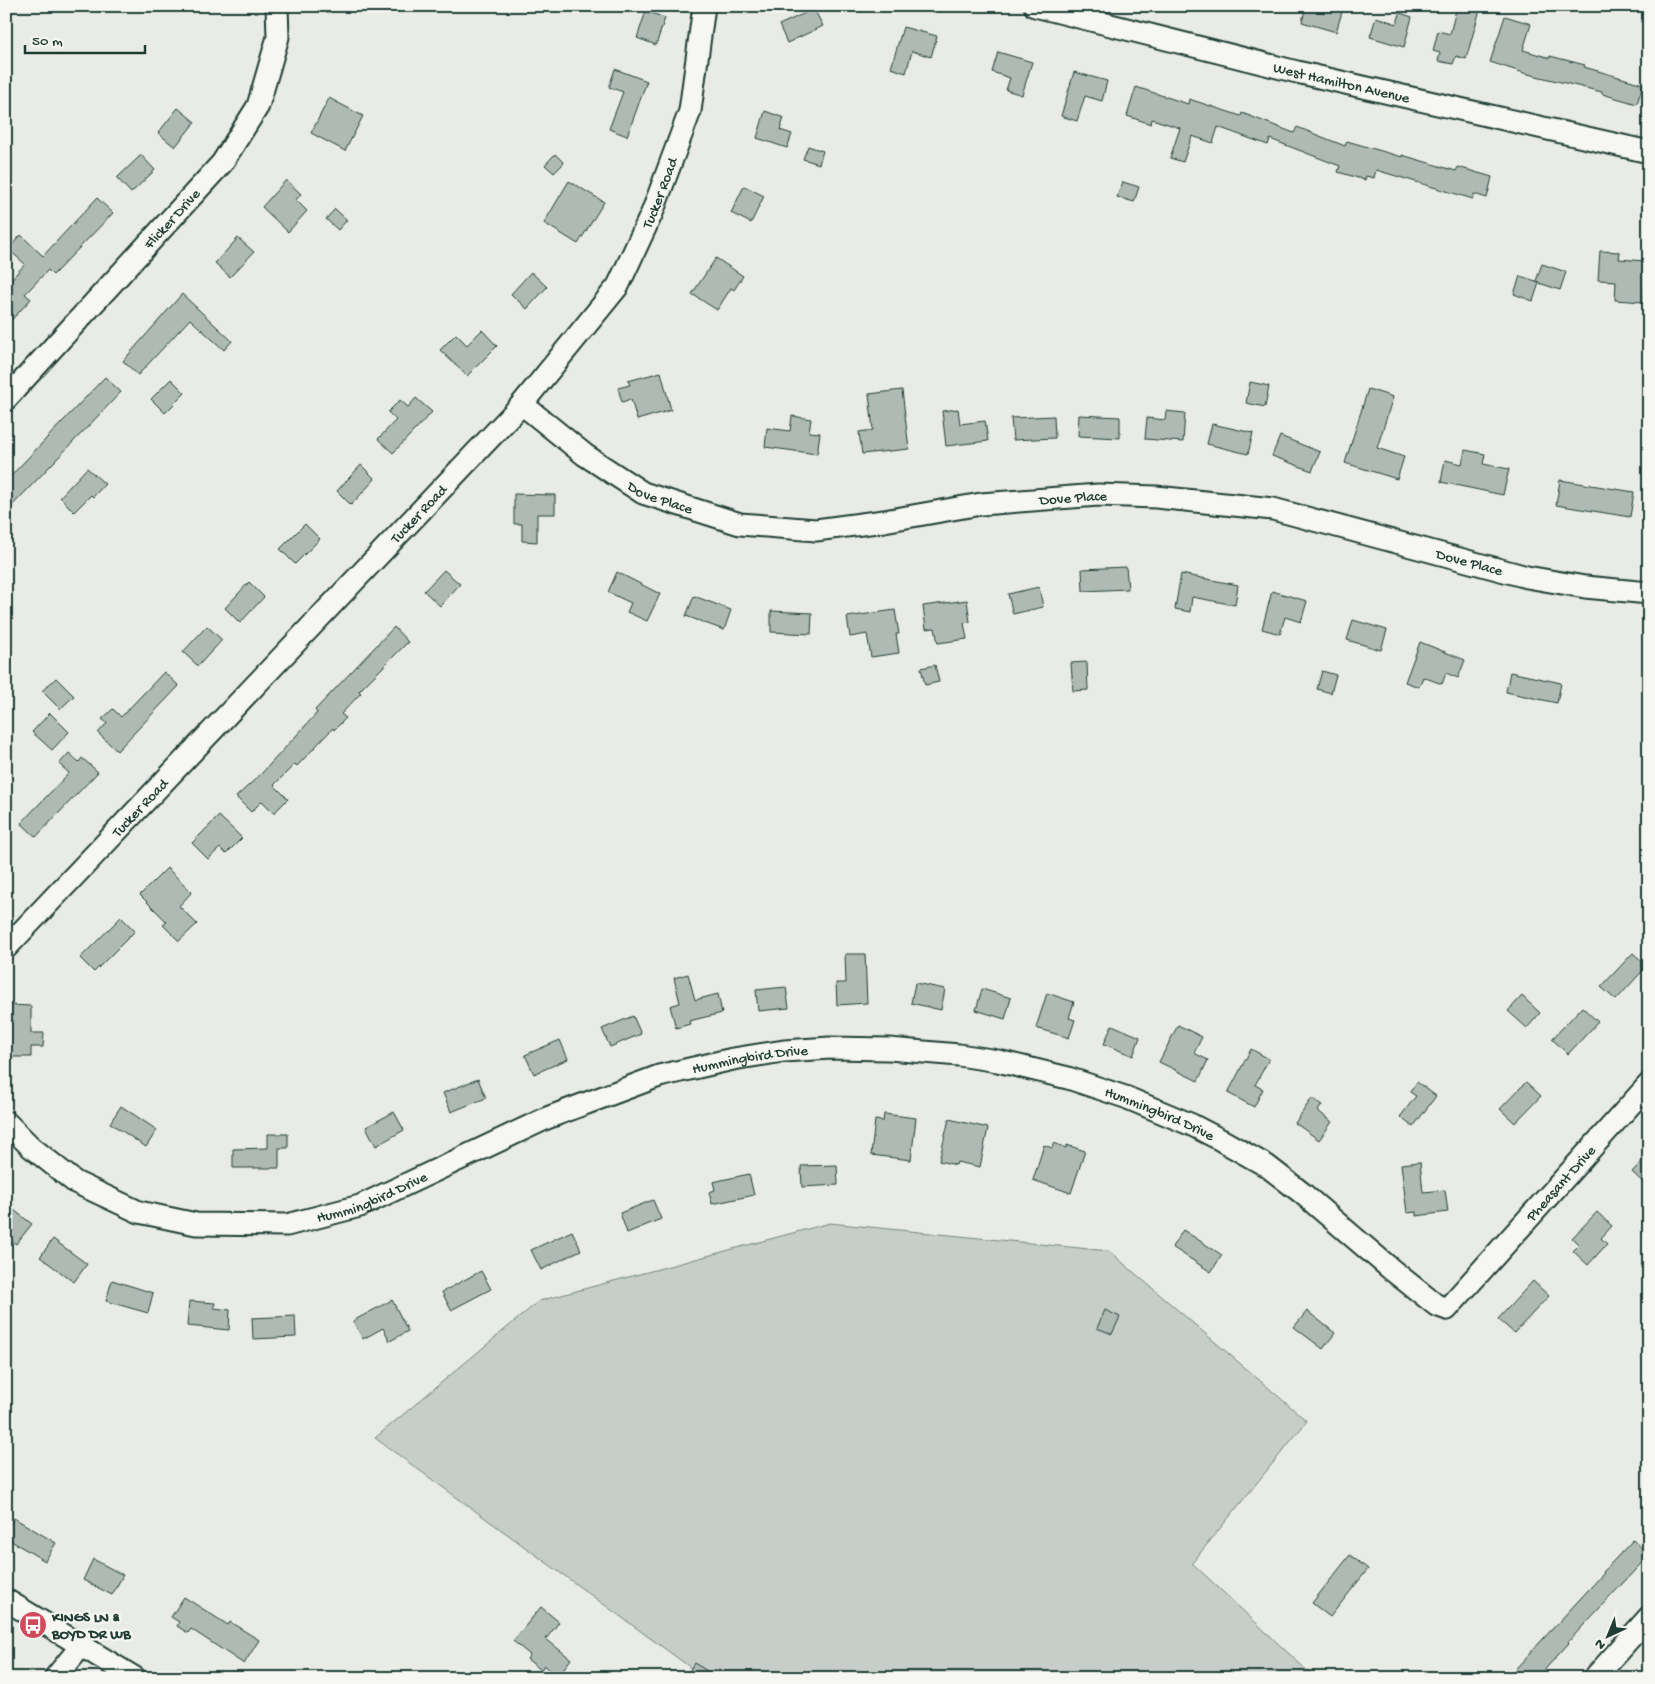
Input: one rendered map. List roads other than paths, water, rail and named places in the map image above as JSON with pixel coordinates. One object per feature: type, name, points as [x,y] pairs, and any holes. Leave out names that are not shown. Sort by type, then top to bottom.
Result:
[{"type":"street","name":"Flicker Drive","points":[[6,399],[222,163],[258,106],[278,37],[278,6]]},
{"type":"street","name":"Tucker Road","points":[[6,948],[522,404],[618,286],[652,213],[690,111],[704,6]]},
{"type":"street","name":"West Hamilton Avenue","points":[[1036,6],[1297,72],[1649,152]]},
{"type":"street","name":"Dove Place","points":[[522,404],[585,455],[643,493],[740,524],[816,530],[884,521],[981,504],[1098,495],[1156,497],[1273,509],[1527,577],[1586,587],[1649,593]]},
{"type":"street","name":"Hummingbird Drive","points":[[6,1122],[31,1147],[75,1182],[139,1212],[196,1224],[287,1225],[360,1206],[547,1118],[659,1076],[733,1059],[784,1051],[830,1048],[889,1049],[959,1055],[998,1061],[1068,1078],[1125,1097],[1214,1136],[1267,1166],[1436,1305],[1447,1309],[1471,1280]]},
{"type":"street","name":"Pheasant Drive","points":[[1471,1280],[1649,1084]]},
{"type":"street","points":[[6,1600],[135,1678]]},
{"type":"street","points":[[1594,1678],[1649,1617]]},
{"type":"street","points":[[55,1678],[82,1645]]},
{"type":"waterway","points":[[1640,1678],[1649,1673]]},
{"type":"place","name":"KINGS LN & BOYD DR WB","points":[[33,1625]]}]
